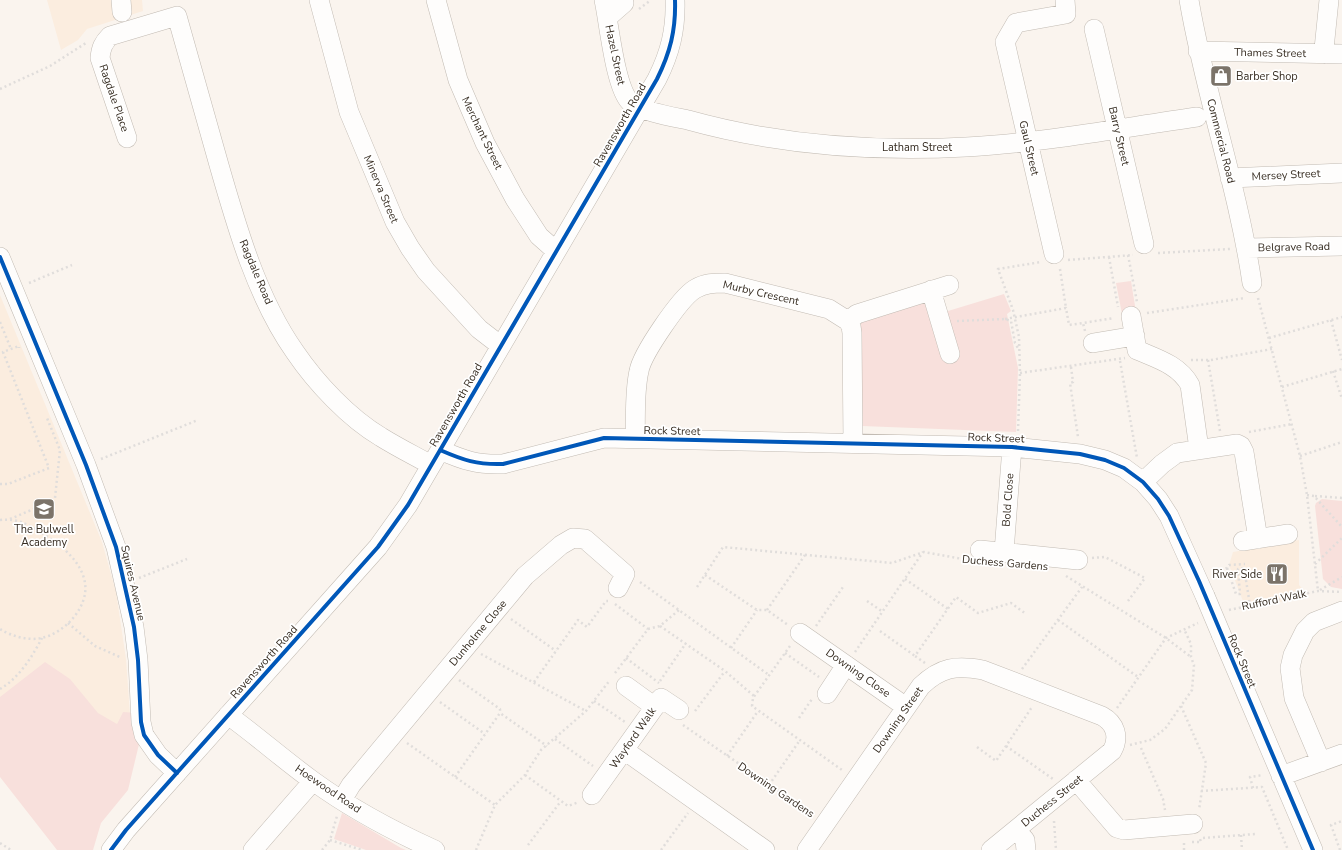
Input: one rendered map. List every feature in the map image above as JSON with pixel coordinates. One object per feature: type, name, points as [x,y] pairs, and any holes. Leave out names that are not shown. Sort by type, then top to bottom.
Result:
[{"type":"street","name":"Minerva Street","points":[[318,0],[348,112],[395,222],[410,248],[426,271],[479,329],[501,346]]},
{"type":"street","name":"Merchant Street","points":[[436,0],[460,86],[485,143],[515,199],[538,236],[556,251]]},
{"type":"street","name":"Ravensworth Road","points":[[177,773],[378,547],[408,505],[640,107],[667,58],[676,22],[675,0]]},
{"type":"street","name":"Gaul Street","points":[[1056,261],[1005,42],[1016,23],[1066,14],[1065,0]]},
{"type":"street","name":"Commercial Road","points":[[1189,0],[1198,51],[1247,248],[1253,292]]},
{"type":"street","points":[[1329,0],[1324,49],[1334,54]]},
{"type":"street","name":"Hazel Street","points":[[624,3],[606,9],[619,81],[624,94],[630,103],[640,107]]},
{"type":"street","name":"Ragdale Place","points":[[127,138],[100,58],[100,50],[104,41],[110,36],[177,16]]},
{"type":"street","name":"Ragdale Road","points":[[177,16],[238,228],[264,294],[282,331],[295,352],[313,375],[344,407],[380,436],[436,457]]},
{"type":"street","name":"Barry Street","points":[[1094,29],[1144,251]]},
{"type":"street","name":"Thames Street","points":[[1198,51],[1334,54]]},
{"type":"street","name":"Latham Street","points":[[640,107],[740,132],[777,139],[844,146],[905,148],[967,147],[1028,141],[1196,117]]},
{"type":"street","name":"Mersey Street","points":[[1230,178],[1342,172]]},
{"type":"street","name":"Belgrave Road","points":[[1247,248],[1342,246]]},
{"type":"street","name":"Squires Avenue","points":[[0,257],[104,513],[116,547],[125,584],[138,660],[140,722],[144,734],[158,755],[177,773]]},
{"type":"street","name":"Murby Crescent","points":[[636,439],[637,381],[643,358],[686,297],[695,289],[714,282],[725,283],[829,309],[848,321]]},
{"type":"street","points":[[853,444],[852,333],[851,326],[848,321],[857,314],[949,285]]},
{"type":"street","points":[[931,290],[950,354]]},
{"type":"street","points":[[1130,316],[1136,343]]},
{"type":"street","points":[[1089,346],[1136,343],[1172,365],[1186,377],[1190,385],[1199,449]]},
{"type":"street","name":"Rock Street","points":[[436,457],[473,463],[503,464],[604,438],[1012,447],[1080,454],[1105,460],[1149,477],[1158,499],[1169,516],[1205,596],[1313,850]]},
{"type":"street","points":[[1149,477],[1177,453],[1225,444],[1237,444],[1241,446],[1244,452],[1251,540],[1288,534]]},
{"type":"street","name":"Bold Close","points":[[1004,552],[1012,447]]},
{"type":"street","name":"Dunholme Close","points":[[342,800],[351,785],[525,576],[561,545],[573,538],[585,539],[622,581]]},
{"type":"street","points":[[976,555],[1004,552],[1078,560]]},
{"type":"street","points":[[1321,762],[1294,698],[1290,668],[1293,655],[1305,631],[1314,622],[1342,611]]},
{"type":"street","name":"Downing Close","points":[[801,643],[846,665],[906,707]]},
{"type":"street","points":[[822,689],[846,665]]},
{"type":"street","name":"Downing Street","points":[[807,850],[920,686],[938,672],[953,667],[968,667],[982,670],[1108,720]]},
{"type":"street","points":[[626,686],[659,696]]},
{"type":"street","name":"Wayford Walk","points":[[592,795],[638,731],[659,696],[686,718]]},
{"type":"street","name":"Hoewood Road","points":[[228,715],[313,781],[342,800],[415,841],[435,850]]},
{"type":"street","points":[[1108,720],[1114,728],[1116,739],[1113,749]]},
{"type":"street","name":"Duchess Street","points":[[991,850],[1113,749]]},
{"type":"street","points":[[624,750],[765,850]]},
{"type":"street","points":[[1281,774],[1342,754]]},
{"type":"street","points":[[111,850],[177,773]]},
{"type":"street","points":[[253,850],[313,781]]},
{"type":"street","points":[[1065,790],[1117,828],[1124,830],[1169,826],[1197,826]]},
{"type":"street","points":[[1016,830],[1025,840],[1026,850]]},
{"type":"path","points":[[0,89],[50,66]]},
{"type":"path","points":[[1012,447],[1018,428],[1020,373],[1018,349],[1019,337],[1015,316],[998,269],[1056,261],[1128,255],[1144,251],[1247,248]]},
{"type":"path","points":[[1128,255],[1130,316]]},
{"type":"path","points":[[1109,256],[1130,316]]},
{"type":"path","points":[[1056,261],[1069,325],[1130,316],[1253,292],[1272,349],[1300,456],[1307,495],[1318,591]]},
{"type":"path","points":[[13,289],[72,265]]},
{"type":"path","points":[[941,326],[957,321],[1006,319],[1015,316],[1066,308]]},
{"type":"path","points":[[1268,338],[1342,317]]},
{"type":"path","points":[[1006,319],[1011,321],[1015,343],[1018,349]]},
{"type":"path","points":[[1331,320],[1342,360]]},
{"type":"path","points":[[0,322],[11,349]]},
{"type":"path","points":[[1084,323],[1089,346],[1090,365]]},
{"type":"path","points":[[1020,373],[1120,360],[1136,343]]},
{"type":"path","points":[[0,484],[8,484],[49,468],[3,352],[19,346],[21,353]]},
{"type":"path","points":[[1172,365],[1176,357],[1189,360],[1208,360],[1272,349]]},
{"type":"path","points":[[1120,360],[1138,459],[1149,477]]},
{"type":"path","points":[[1208,360],[1225,444]]},
{"type":"path","points":[[1071,367],[1073,382],[1070,383],[1080,454]]},
{"type":"path","points":[[1282,387],[1342,369]]},
{"type":"path","points":[[1333,371],[1342,399]]},
{"type":"path","points":[[10,519],[48,503],[55,498],[60,450],[46,415]]},
{"type":"path","points":[[97,461],[198,420]]},
{"type":"path","points":[[1244,432],[1292,424]]},
{"type":"path","points":[[1300,456],[1342,442]]},
{"type":"path","points":[[1307,495],[1342,498]]},
{"type":"path","points":[[1314,496],[1342,527]]},
{"type":"path","points":[[0,520],[19,520],[53,541],[72,557],[82,575],[85,584],[84,595],[80,608],[68,623],[60,630],[42,638],[31,639],[8,634],[0,629]]},
{"type":"path","points":[[1315,564],[1342,538]]},
{"type":"path","points":[[846,665],[924,552]]},
{"type":"path","points":[[767,610],[805,555]]},
{"type":"path","points":[[1078,560],[1105,557],[1145,578],[1128,601]]},
{"type":"path","points":[[125,584],[187,559]]},
{"type":"path","points":[[1245,564],[1228,567],[1236,594],[1240,594],[1238,569],[1244,568],[1250,605]]},
{"type":"path","points":[[697,587],[705,575],[757,610],[767,610],[801,643],[822,689],[799,718]]},
{"type":"path","points":[[1318,591],[1342,577]]},
{"type":"path","points":[[622,581],[637,579],[770,674]]},
{"type":"path","points":[[905,579],[948,609]]},
{"type":"path","points":[[843,587],[801,643],[770,674],[754,696],[752,706],[856,780]]},
{"type":"path","points":[[1013,682],[1082,587]]},
{"type":"path","points":[[1318,591],[1342,592]]},
{"type":"path","points":[[915,656],[956,597],[978,613],[1011,603],[1026,614]]},
{"type":"path","points":[[534,682],[578,620],[587,627],[606,601],[611,601],[648,629]]},
{"type":"path","points":[[867,601],[883,612]]},
{"type":"path","points":[[497,609],[556,651]]},
{"type":"path","points":[[476,850],[495,805],[525,775],[541,750],[586,711],[648,629],[660,626],[679,610]]},
{"type":"path","points":[[732,648],[757,610]]},
{"type":"path","points":[[1058,620],[1138,677]]},
{"type":"path","points":[[68,623],[88,640],[106,652],[126,659],[138,660]]},
{"type":"path","points":[[660,626],[725,671],[754,696]]},
{"type":"path","points":[[1108,720],[1166,638],[1184,629],[1191,644],[1191,657],[1194,665],[1192,690],[1165,729],[1150,740],[1113,749]]},
{"type":"path","points":[[880,631],[938,672]]},
{"type":"path","points":[[0,689],[6,686],[29,661],[42,638]]},
{"type":"path","points":[[626,658],[659,696],[686,643]]},
{"type":"path","points":[[467,646],[586,711]]},
{"type":"path","points":[[446,671],[500,709],[500,713],[547,746]]},
{"type":"path","points":[[686,718],[725,671]]},
{"type":"path","points":[[430,690],[438,700],[485,734]]},
{"type":"path","points":[[978,748],[996,761],[1042,693]]},
{"type":"path","points":[[594,700],[638,731]]},
{"type":"path","points":[[1181,706],[1206,763],[1198,806],[1197,826],[1241,835],[1256,834]]},
{"type":"path","points":[[455,777],[500,713]]},
{"type":"path","points":[[394,734],[495,805]]},
{"type":"path","points":[[555,739],[606,775]]},
{"type":"path","points":[[769,785],[800,740]]},
{"type":"path","points":[[1006,746],[1065,790],[1056,850]]},
{"type":"path","points":[[1142,748],[1163,799],[1169,826]]},
{"type":"path","points":[[1253,788],[1250,777],[1281,774]]},
{"type":"path","points":[[525,775],[568,806],[580,802],[585,793],[592,795]]},
{"type":"path","points":[[1201,791],[1262,787],[1288,850]]},
{"type":"path","points":[[322,850],[330,840],[342,800]]},
{"type":"path","points":[[528,845],[561,801]]},
{"type":"path","points":[[661,850],[696,801]]},
{"type":"path","points":[[1340,850],[1331,825],[1342,821]]},
{"type":"path","points":[[1241,835],[1242,850]]},
{"type":"path","points":[[330,840],[362,850]]},
{"type":"path","points":[[0,843],[11,850]]},
{"type":"path","points":[[1184,843],[1184,850]]},
{"type":"shaded area","points":[[47,0],[142,0],[143,11],[87,29],[78,40],[61,50]]},
{"type":"shaded area","points":[[1131,281],[1136,312],[1122,314],[1116,283]]},
{"type":"shaded area","points":[[1004,294],[1011,311],[1007,314],[1018,368],[1016,432],[862,426],[857,331],[861,322],[920,300],[929,304],[935,317],[948,311]]},
{"type":"shaded area","name":"The Bulwell Academy","points":[[0,295],[102,542],[116,592],[126,659],[130,715],[127,752],[0,713]]},
{"type":"shaded area","points":[[1322,499],[1342,501],[1342,589],[1331,587],[1323,579],[1315,506],[1316,503]]},
{"type":"shaded area","points":[[1299,540],[1299,585],[1309,596],[1246,609],[1229,565],[1233,552]]},
{"type":"shaded area","points":[[45,662],[70,679],[98,713],[117,724],[123,712],[137,713],[141,736],[128,790],[101,823],[93,850],[57,850],[0,777],[0,697]]},
{"type":"shaded area","points":[[342,813],[406,850],[366,850],[334,839]]},
{"type":"cycle path","points":[[111,850],[126,830],[378,547],[408,505],[657,79],[669,50],[673,31],[675,0]]},
{"type":"cycle path","points":[[0,257],[86,465],[116,547],[134,627],[138,660],[141,722],[144,735],[158,755],[177,773]]},
{"type":"cycle path","points":[[440,450],[470,461],[485,464],[503,464],[604,438],[1012,447],[1080,454],[1105,460],[1124,468],[1143,482],[1158,499],[1169,516],[1199,581],[1313,850]]},
{"type":"place","name":"Barber Shop","points":[[1221,76]]},
{"type":"place","name":"The Bulwell Academy","points":[[44,509]]},
{"type":"place","name":"River Side","points":[[1277,574]]}]
